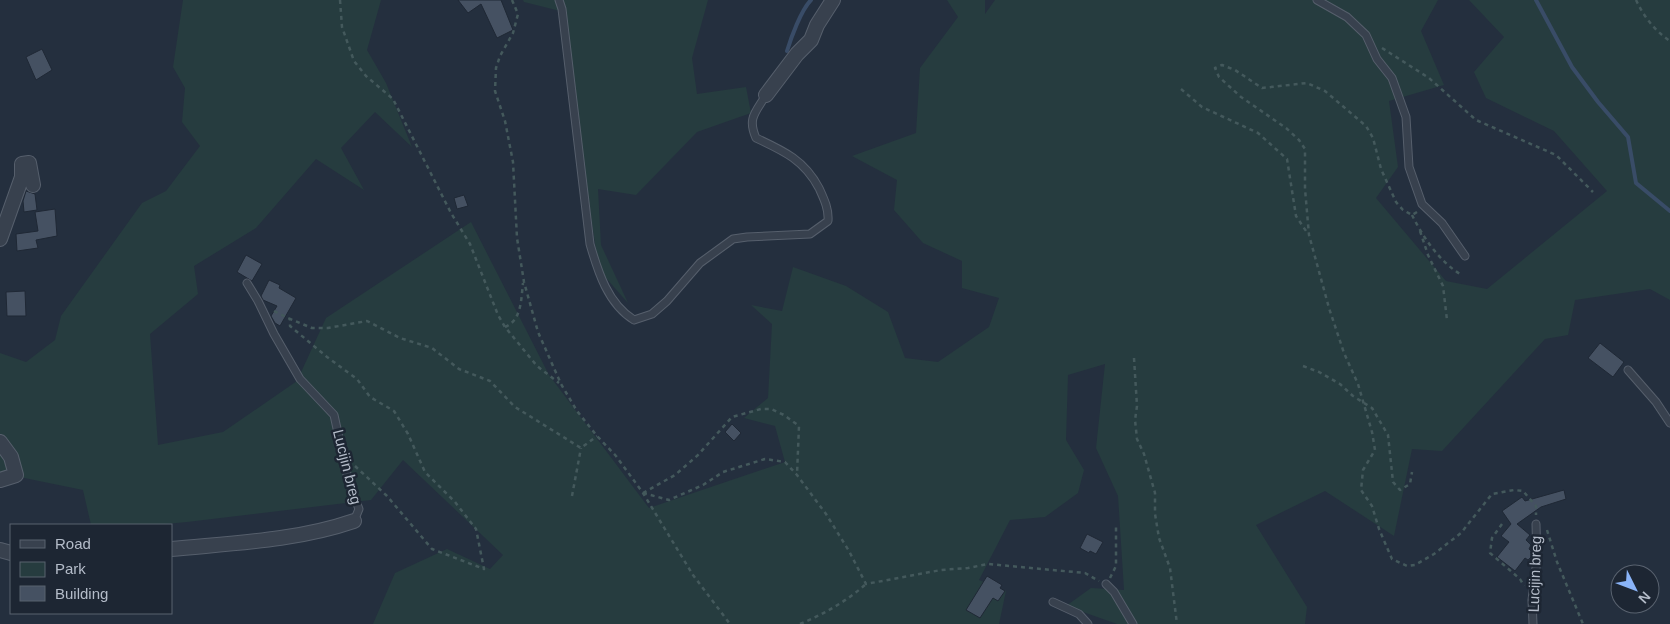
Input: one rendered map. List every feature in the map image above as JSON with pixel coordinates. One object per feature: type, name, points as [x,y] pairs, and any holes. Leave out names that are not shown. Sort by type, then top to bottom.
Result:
[{"type":"street","points":[[766,95],[797,54],[811,40],[817,25],[833,0]]},
{"type":"street","points":[[0,238],[22,177],[22,164],[29,163],[33,185]]},
{"type":"street","points":[[0,442],[11,458],[16,476],[0,480]]},
{"type":"street","name":"Lucijin breg","points":[[172,549],[251,542],[332,529],[354,521]]},
{"type":"lane","points":[[559,0],[562,9],[590,244],[598,271],[612,297],[624,313],[634,320],[652,314],[667,301],[700,263],[733,239],[810,234],[828,221],[829,210],[812,175],[800,162],[781,149],[756,138],[751,128],[753,116],[766,95]]},
{"type":"lane","points":[[1317,0],[1347,17],[1366,35],[1377,59],[1392,78],[1406,117],[1409,167],[1422,204],[1442,223],[1465,256]]},
{"type":"lane","name":"Lucijin breg","points":[[247,283],[300,379],[334,415],[348,483],[359,509],[354,521]]},
{"type":"lane","points":[[1628,370],[1656,402],[1670,423]]},
{"type":"lane","name":"Lucijin breg","points":[[1533,624],[1532,600],[1537,560],[1536,524]]},
{"type":"lane","points":[[1106,584],[1114,592],[1133,624]]},
{"type":"lane","points":[[1053,602],[1079,614],[1088,624]]},
{"type":"path","points":[[340,0],[342,27],[354,61],[366,76],[393,99],[451,213],[470,244],[491,299],[505,327],[537,366],[561,384]]},
{"type":"path","points":[[512,0],[518,14],[513,32],[498,62],[495,90],[505,121],[513,162],[517,238],[524,282],[538,332],[561,384],[577,411],[616,456],[643,493],[693,575],[730,624]]},
{"type":"path","points":[[1636,0],[1648,20],[1660,34],[1670,41]]},
{"type":"path","points":[[1366,35],[1384,50],[1429,78],[1476,120],[1556,155],[1594,192]]},
{"type":"path","points":[[1447,320],[1443,286],[1412,216],[1396,202],[1381,169],[1373,138],[1366,126],[1325,91],[1307,83],[1262,88],[1235,70],[1222,65],[1215,68],[1219,78],[1241,97],[1286,128],[1299,140],[1305,149],[1305,189],[1309,235],[1329,308],[1344,353],[1358,384],[1372,432],[1375,450],[1363,470],[1361,490],[1372,506],[1379,529],[1392,558],[1407,566],[1415,565],[1434,554],[1461,532],[1492,494],[1514,490],[1523,492],[1536,506],[1536,524],[1545,525],[1557,562],[1583,624]]},
{"type":"path","points":[[1181,89],[1202,107],[1258,133],[1287,159],[1296,216],[1309,235]]},
{"type":"path","points":[[1412,216],[1422,204]]},
{"type":"path","points":[[1420,231],[1449,267],[1460,274]]},
{"type":"path","points":[[505,327],[511,324],[518,316],[524,282]]},
{"type":"path","points":[[344,462],[357,467],[376,485],[432,549],[484,570],[476,529],[456,502],[425,472],[408,434],[394,410],[370,397],[357,379],[290,326],[290,319],[312,328],[328,328],[366,321],[400,338],[432,348],[459,368],[490,381],[515,408],[581,448]]},
{"type":"path","points":[[1134,358],[1137,439],[1144,454],[1155,493],[1155,514],[1159,538],[1170,568],[1178,624]]},
{"type":"path","points":[[1303,366],[1319,372],[1340,384],[1372,408],[1388,436],[1393,482],[1400,490],[1410,484],[1412,472]]},
{"type":"path","points":[[643,493],[675,475],[698,455],[732,417],[761,409],[771,410],[784,415],[799,426],[797,475]]},
{"type":"path","points":[[572,496],[581,448],[597,436]]},
{"type":"path","points":[[643,493],[669,500],[703,485],[723,472],[765,459],[785,462],[826,514],[849,551],[866,584]]},
{"type":"path","points":[[1502,524],[1492,538],[1490,553],[1520,579],[1532,600]]},
{"type":"path","points":[[800,624],[850,598],[866,584],[941,570],[988,564],[1084,573],[1106,584],[1116,566],[1116,527]]},
{"type":"green space","points":[[183,0],[381,0],[367,50],[386,83],[412,147],[375,112],[341,148],[364,190],[316,159],[256,228],[194,266],[198,294],[150,334],[158,445],[223,432],[297,381],[326,318],[471,222],[549,375],[649,508],[785,462],[775,426],[744,418],[768,398],[772,324],[751,305],[782,311],[793,267],[846,286],[888,312],[905,358],[938,362],[989,327],[999,298],[962,288],[962,261],[923,243],[894,210],[897,180],[852,156],[916,133],[920,68],[958,17],[947,0],[985,0],[985,14],[995,0],[1438,0],[1421,31],[1444,85],[1389,101],[1398,167],[1376,198],[1446,281],[1487,289],[1607,191],[1554,131],[1486,98],[1474,72],[1504,37],[1469,0],[1670,0],[1670,300],[1650,289],[1575,300],[1568,335],[1545,339],[1442,451],[1412,449],[1394,536],[1325,491],[1256,525],[1307,607],[1305,624],[1117,624],[1066,606],[1091,588],[1124,590],[1118,496],[1096,448],[1105,364],[1068,375],[1066,440],[1084,470],[1078,493],[1045,517],[1010,520],[979,580],[1006,591],[999,624],[373,624],[395,573],[447,549],[490,569],[503,555],[403,460],[371,500],[166,524],[91,524],[83,490],[0,473],[0,353],[26,362],[55,340],[61,316],[142,203],[166,191],[200,146],[182,122],[185,88],[173,67]]},
{"type":"green space","points":[[523,0],[708,0],[692,58],[697,94],[746,87],[751,113],[697,132],[636,195],[598,189],[601,245],[628,303],[599,270],[560,11],[524,2]]},
{"type":"building","points":[[458,0],[501,0],[513,30],[497,38],[481,4],[468,13]]},
{"type":"building","points":[[42,49],[52,70],[36,80],[26,57]]},
{"type":"building","points":[[26,191],[35,194],[37,210],[24,212],[23,201]]},
{"type":"building","points":[[464,195],[468,206],[457,209],[454,198]]},
{"type":"building","points":[[55,209],[57,236],[36,240],[38,248],[17,251],[16,234],[38,231],[35,212]]},
{"type":"building","points":[[246,255],[262,264],[252,281],[237,272]]},
{"type":"building","points":[[269,280],[280,285],[279,288],[296,298],[280,326],[275,323],[271,316],[277,306],[263,300],[261,296]]},
{"type":"building","points":[[25,291],[26,316],[7,316],[6,292]]},
{"type":"building","points":[[1600,343],[1624,362],[1613,377],[1588,358]]},
{"type":"building","points":[[732,424],[741,433],[734,441],[725,432]]},
{"type":"building","points":[[1564,490],[1566,499],[1541,507],[1517,524],[1530,535],[1526,540],[1531,545],[1529,549],[1532,556],[1528,560],[1525,558],[1515,571],[1497,557],[1509,542],[1501,536],[1511,524],[1502,511],[1522,497],[1525,501]]},
{"type":"building","points":[[1087,534],[1103,542],[1096,554],[1090,551],[1089,553],[1080,548]]},
{"type":"building","points":[[987,576],[1002,585],[1000,588],[1005,591],[998,601],[993,598],[980,618],[966,610]]},
{"type":"waterway","points":[[787,51],[800,17],[811,0]]},
{"type":"waterway","points":[[1536,0],[1572,67],[1598,102],[1628,137],[1636,183],[1670,211]]}]
